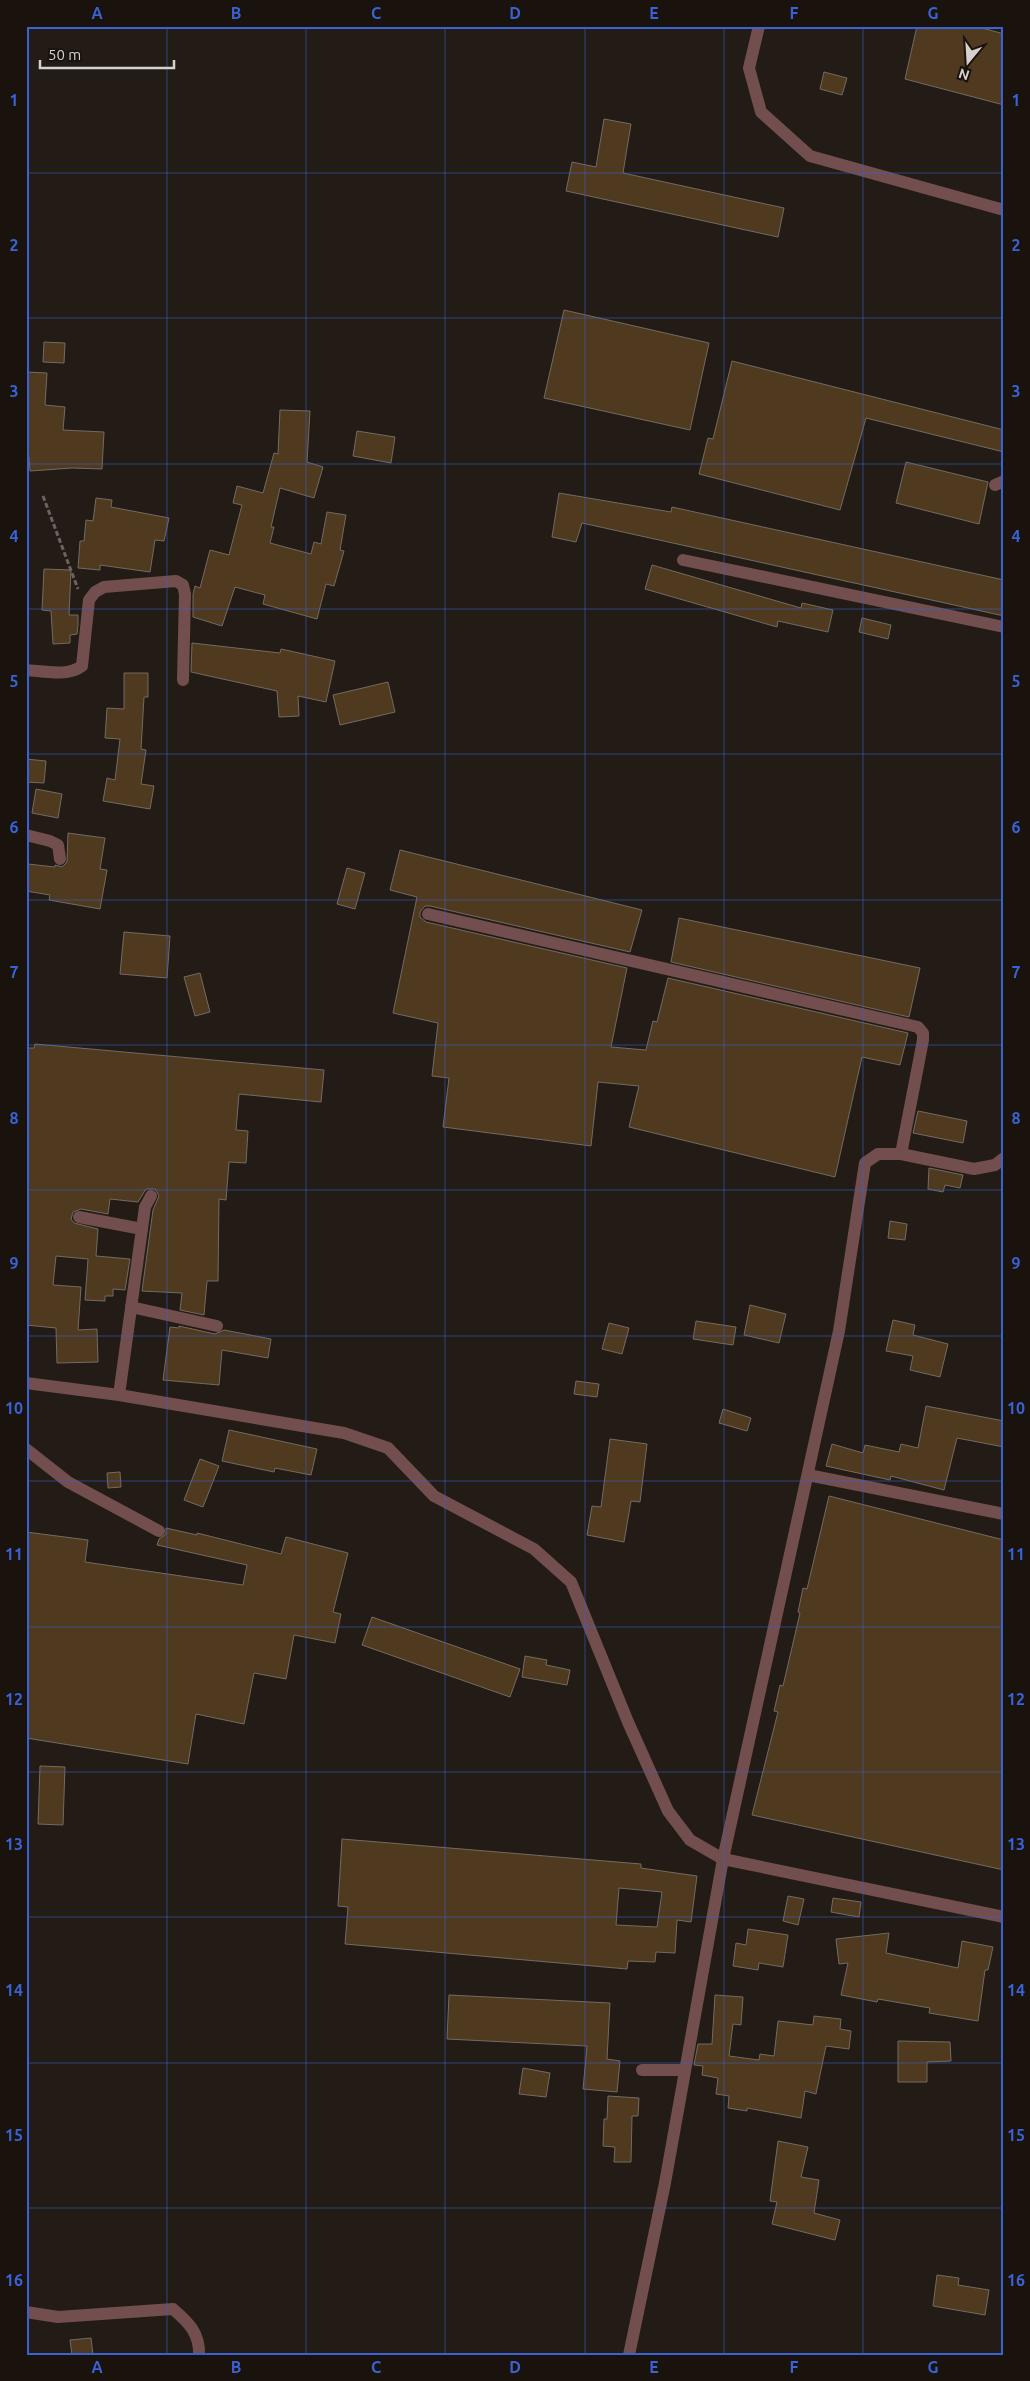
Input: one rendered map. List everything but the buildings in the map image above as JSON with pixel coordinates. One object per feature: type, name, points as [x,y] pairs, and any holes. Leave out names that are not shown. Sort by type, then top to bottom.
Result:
[{"type":"street","points":[[759,26],[749,68],[762,112],[810,156],[1004,210]]},
{"type":"street","points":[[683,560],[1004,627]]},
{"type":"street","points":[[26,670],[68,672],[76,671],[82,666],[90,600],[95,592],[104,587],[176,581],[183,585],[185,594],[183,680]]},
{"type":"street","points":[[26,835],[58,845],[60,859]]},
{"type":"street","points":[[428,914],[918,1027],[923,1033],[923,1040],[901,1154]]},
{"type":"street","points":[[629,2355],[665,2182],[723,1859],[838,1331],[865,1163],[878,1154],[901,1154],[974,1168],[995,1165],[1004,1158]]},
{"type":"street","points":[[119,1395],[145,1207],[152,1196]]},
{"type":"street","points":[[78,1217],[142,1229]]},
{"type":"street","points":[[131,1306],[217,1326]]},
{"type":"street","points":[[26,1383],[119,1395],[344,1433],[388,1448],[434,1496],[534,1550],[571,1582],[628,1722],[668,1811],[690,1840],[723,1859],[1004,1917]]},
{"type":"street","points":[[26,1449],[68,1482],[159,1531]]},
{"type":"street","points":[[808,1475],[1004,1514]]},
{"type":"street","points":[[642,2070],[685,2070]]},
{"type":"street","points":[[26,2312],[58,2317],[174,2309],[193,2327],[199,2355]]},
{"type":"path","points":[[43,496],[73,572],[74,580],[79,591],[90,600]]}]
